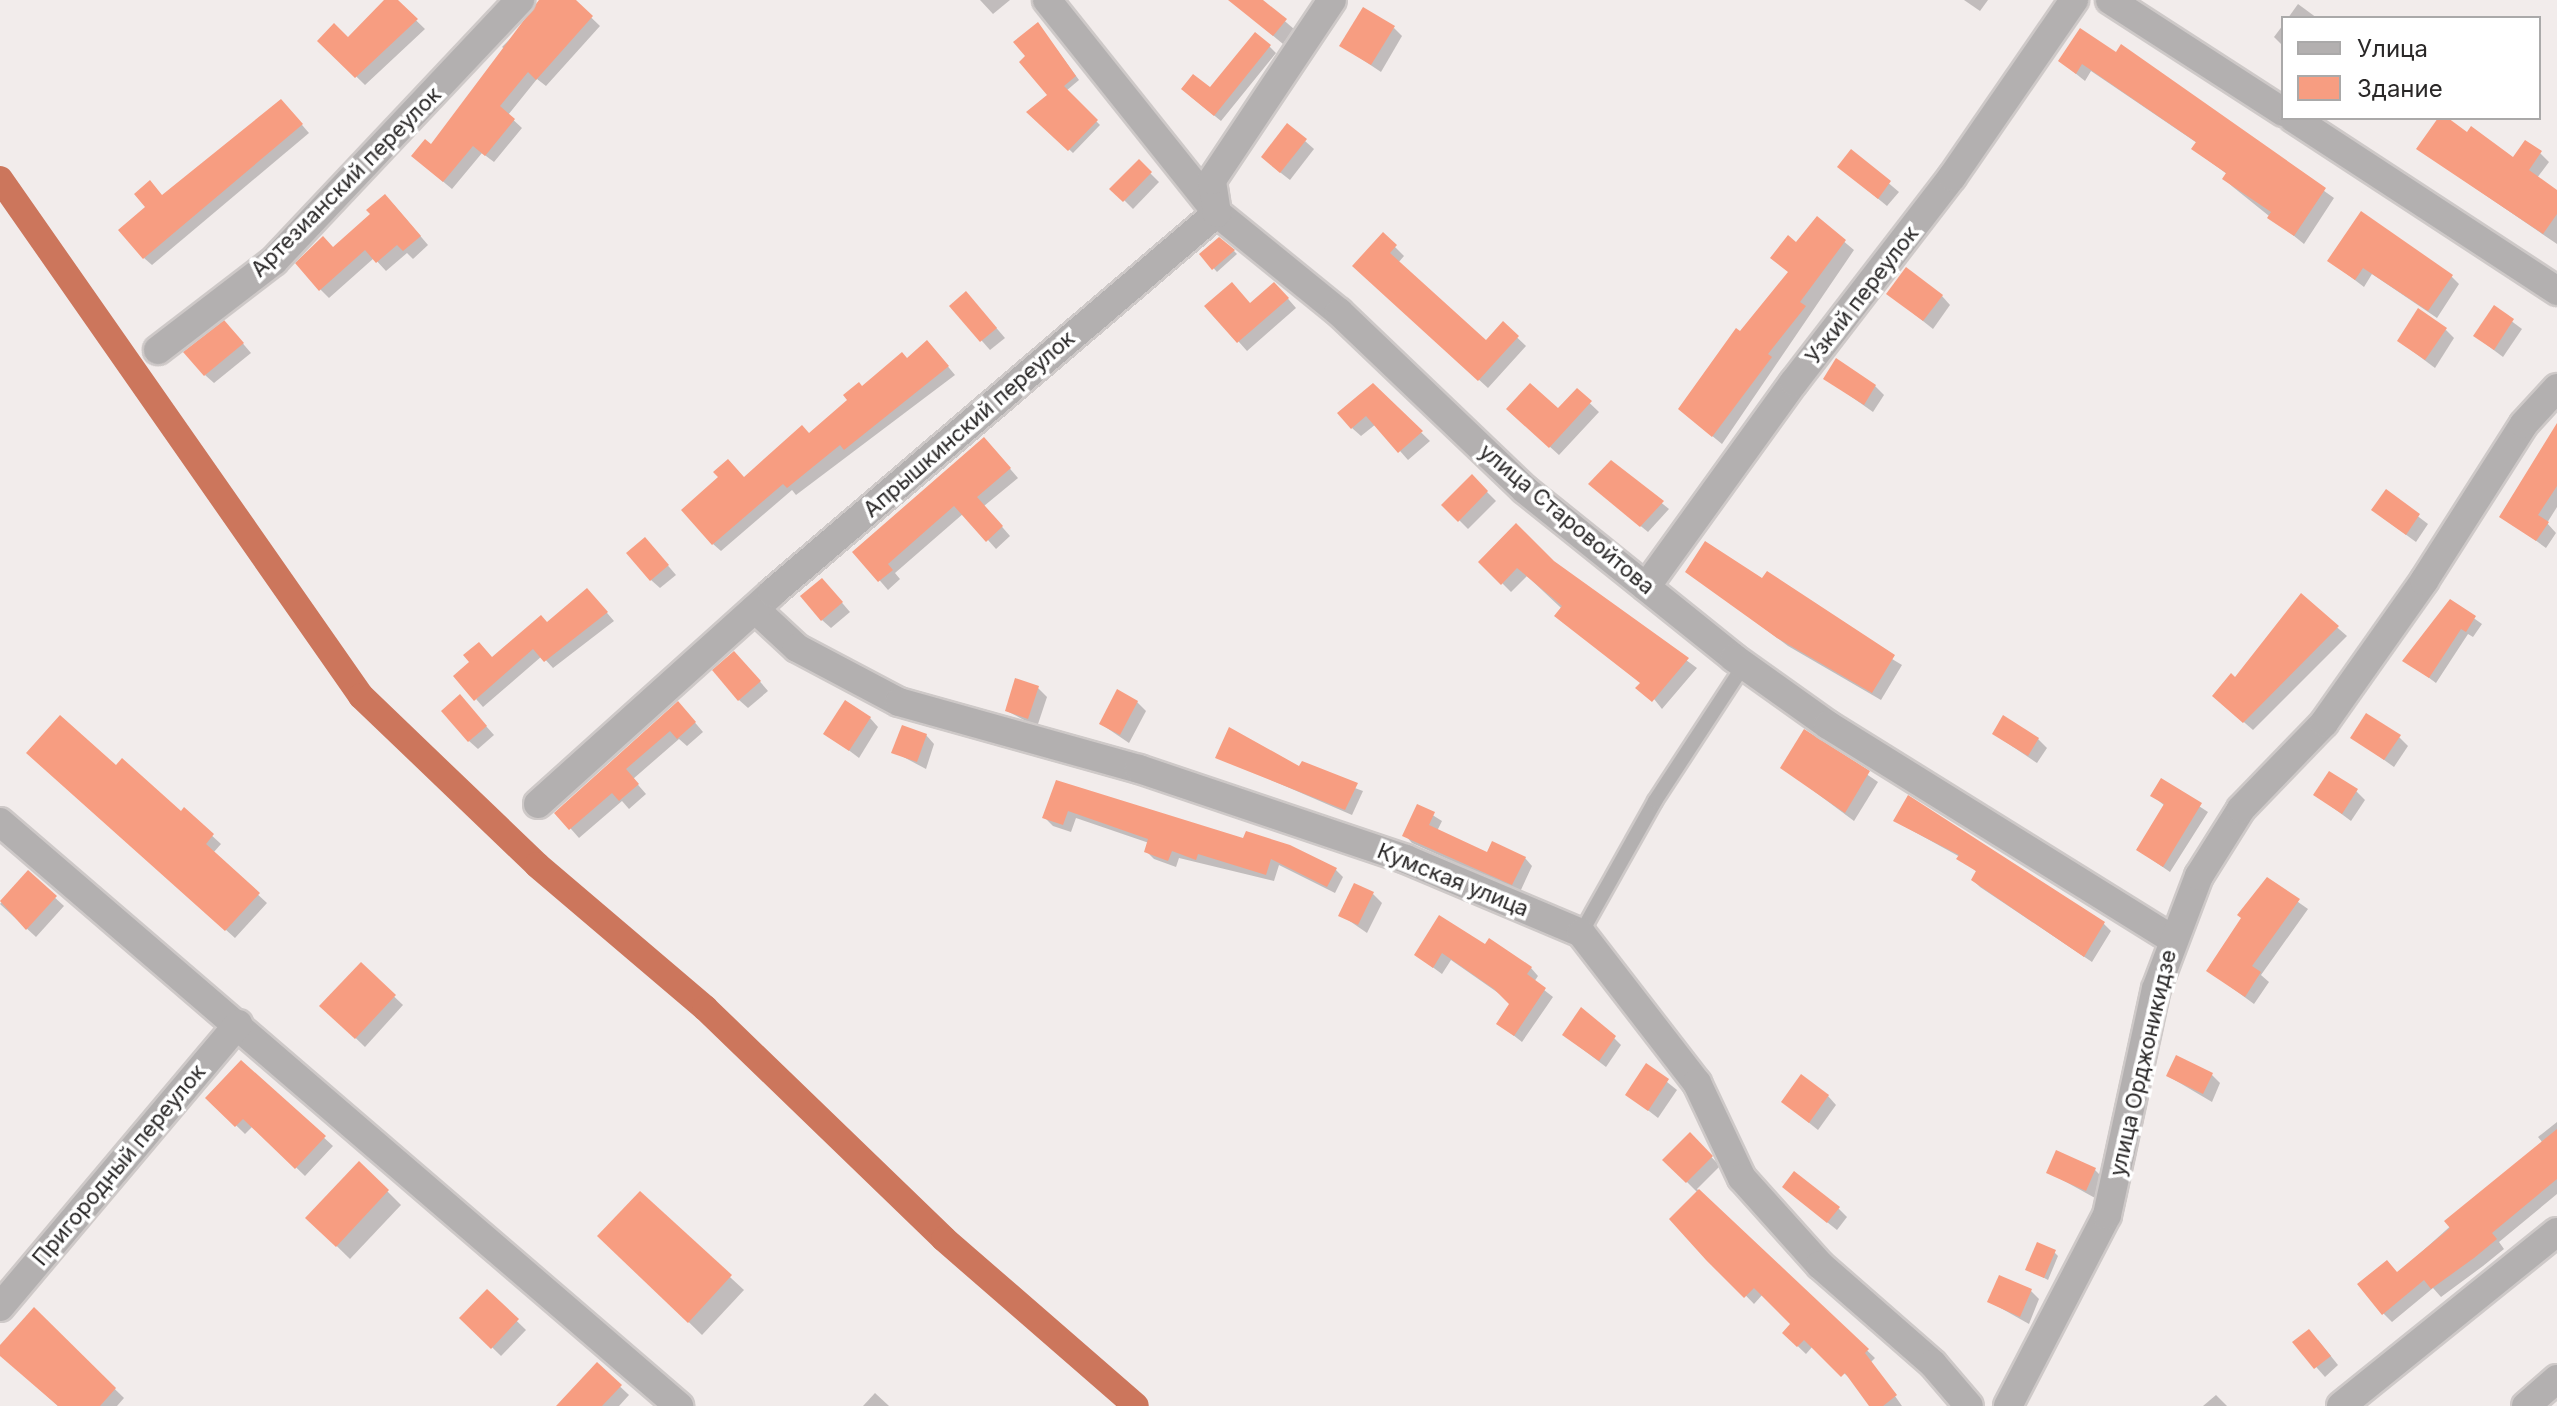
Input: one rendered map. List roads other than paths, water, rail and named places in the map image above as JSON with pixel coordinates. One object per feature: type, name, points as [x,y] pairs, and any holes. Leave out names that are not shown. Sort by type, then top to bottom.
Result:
[{"type":"street","name":"Артезианский переулок","points":[[158,350],[274,261],[520,0]]},
{"type":"street","name":"улица Старовойтова","points":[[1047,0],[1217,213],[1339,312],[1524,489],[1744,665],[1828,725],[2172,939]]},
{"type":"street","points":[[1217,213],[1212,180],[1332,0]]},
{"type":"street","name":"Узкий переулок","points":[[1646,587],[1794,382],[1952,177],[2074,0]]},
{"type":"street","points":[[2110,0],[2281,111]]},
{"type":"street","points":[[2296,120],[2557,291]]},
{"type":"street","name":"Апрышкинский переулок","points":[[538,804],[755,609],[1217,213]]},
{"type":"street","name":"улица Орджоникидзе","points":[[2008,1406],[2107,1215],[2172,939],[2199,876],[2241,809],[2324,723],[2424,581],[2524,424],[2557,388]]},
{"type":"street","name":"Кумская улица","points":[[755,609],[797,648],[899,702],[1139,769],[1406,859],[1581,933],[1697,1083],[1742,1178],[1820,1265],[1933,1364],[1969,1406]]},
{"type":"street","points":[[0,822],[679,1406]]},
{"type":"street","name":"Пригородный переулок","points":[[0,1307],[238,1024]]},
{"type":"street","points":[[2341,1406],[2557,1232]]},
{"type":"street","points":[[2526,1406],[2557,1379]]},
{"type":"lane","points":[[1581,933],[1655,801],[1744,665]]},
{"type":"waterway","points":[[0,179],[361,696],[537,865],[705,1008],[944,1239],[1136,1406]]}]
